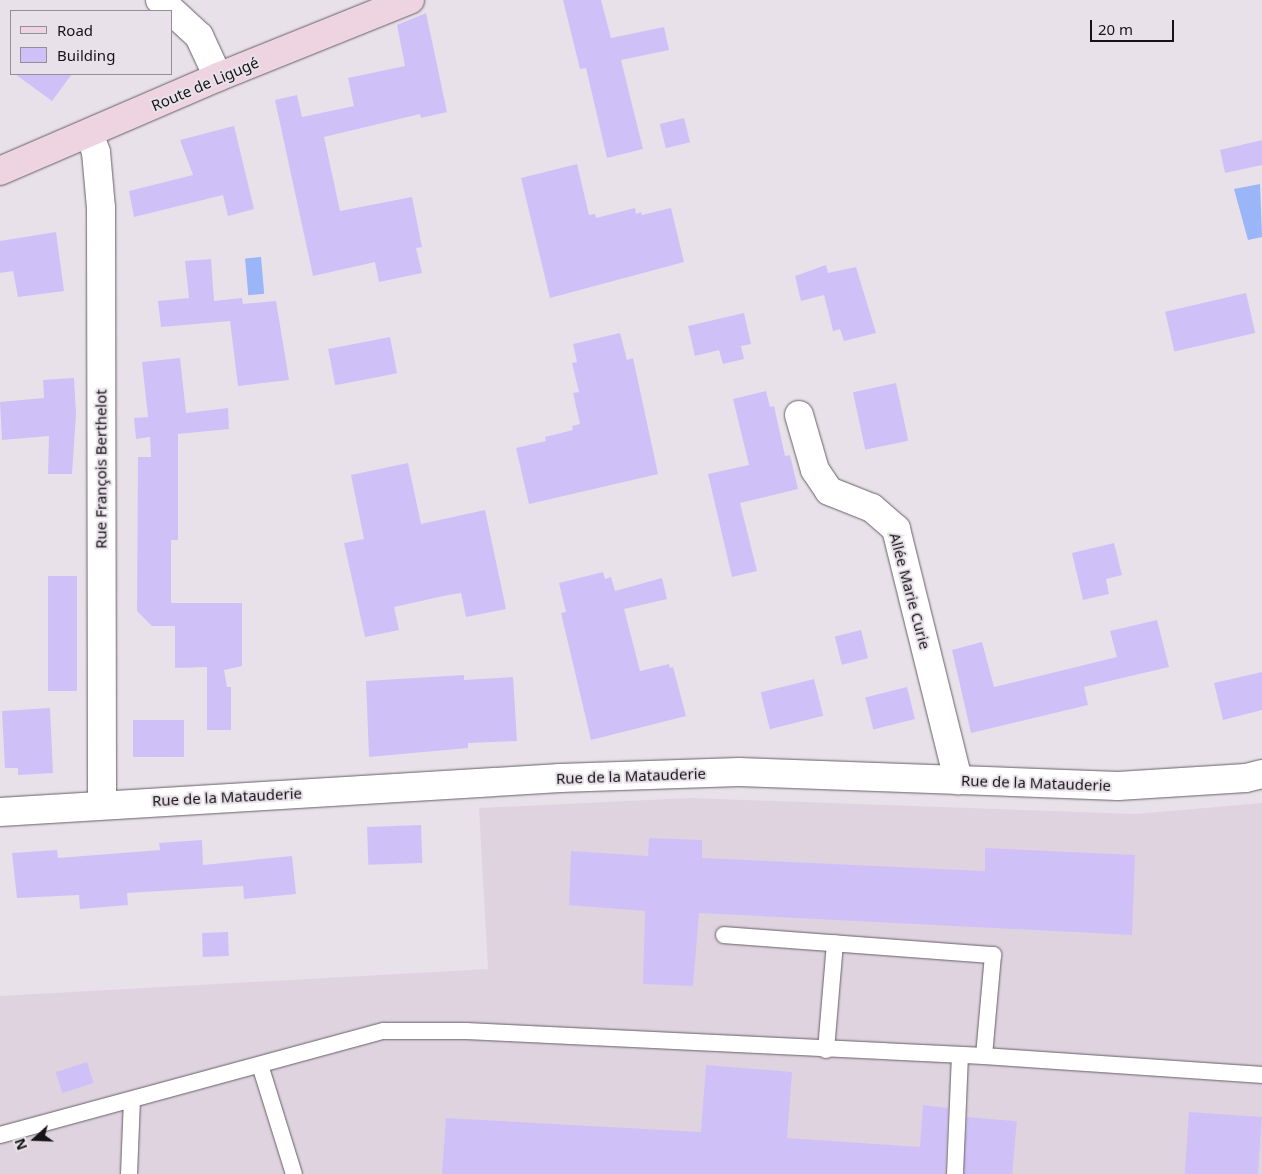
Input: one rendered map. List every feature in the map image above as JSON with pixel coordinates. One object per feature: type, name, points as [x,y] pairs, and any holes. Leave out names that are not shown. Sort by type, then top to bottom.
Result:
[{"type":"street","points":[[160,0],[171,10]]},
{"type":"street","name":"Route de Ligugé","points":[[0,171],[90,135],[372,7],[410,0]]},
{"type":"street","points":[[172,11],[200,36],[218,77]]},
{"type":"street","name":"Rue François Berthelot","points":[[90,135],[96,152],[101,208],[102,804]]},
{"type":"street","name":"Allée Marie Curie","points":[[799,414],[815,470],[830,491],[872,508],[896,529],[958,780]]},
{"type":"street","name":"Rue de la Matauderie","points":[[0,812],[102,804],[560,778],[739,772],[1118,786],[1246,778],[1262,774]]},
{"type":"lane","points":[[724,935],[993,955],[984,1056]]},
{"type":"lane","points":[[826,1050],[835,943]]},
{"type":"lane","points":[[0,1135],[384,1031],[466,1031],[826,1050],[984,1056],[1262,1075]]},
{"type":"lane","points":[[955,1174],[960,1055]]},
{"type":"lane","points":[[260,1065],[294,1174]]},
{"type":"lane","points":[[128,1174],[132,1100]]},
{"type":"shaded area","points":[[690,798],[1136,814],[1262,803],[1262,1174],[0,1174],[0,996],[488,969],[479,808]]},
{"type":"water","points":[[1260,184],[1262,237],[1248,240],[1234,189]]},
{"type":"water","points":[[261,257],[264,294],[248,295],[245,258]]},
{"type":"building","points":[[563,0],[601,0],[611,38],[664,27],[669,50],[621,60],[643,149],[607,158],[586,68],[580,69]]},
{"type":"building","points":[[426,13],[447,112],[421,118],[420,114],[324,137],[340,211],[412,197],[422,247],[416,248],[422,273],[379,282],[375,262],[313,276],[275,100],[297,95],[302,117],[354,106],[348,78],[405,66],[397,25]]},
{"type":"building","points":[[16,75],[71,75],[52,101]]},
{"type":"building","points":[[684,118],[690,142],[666,148],[660,124]]},
{"type":"building","points":[[234,126],[254,209],[228,216],[223,195],[134,217],[129,191],[193,175],[180,140]]},
{"type":"building","points":[[1262,140],[1262,165],[1225,173],[1220,150]]},
{"type":"building","points":[[577,164],[589,215],[595,214],[596,218],[635,208],[636,214],[641,212],[642,215],[671,208],[684,262],[550,298],[521,178]]},
{"type":"building","points":[[56,232],[64,291],[18,297],[13,271],[0,273],[0,241]]},
{"type":"building","points":[[211,259],[214,301],[242,298],[243,304],[276,301],[289,380],[238,386],[230,321],[161,327],[158,301],[189,298],[185,261]]},
{"type":"building","points":[[826,265],[828,273],[856,267],[876,333],[844,341],[840,329],[833,331],[824,295],[801,301],[795,276]]},
{"type":"building","points":[[1246,293],[1255,333],[1174,352],[1165,312]]},
{"type":"building","points":[[744,313],[751,344],[741,346],[744,359],[723,364],[719,350],[695,356],[688,326]]},
{"type":"building","points":[[620,333],[627,360],[633,358],[658,474],[529,504],[516,448],[546,441],[545,437],[573,430],[572,426],[580,424],[573,393],[579,392],[572,363],[577,362],[573,344]]},
{"type":"building","points":[[390,337],[397,373],[335,385],[328,349]]},
{"type":"building","points":[[180,358],[186,413],[228,408],[229,429],[178,434],[178,540],[171,540],[171,603],[242,603],[242,666],[224,670],[227,687],[231,687],[231,730],[207,730],[207,667],[175,668],[175,626],[152,626],[137,611],[138,457],[151,457],[150,437],[136,439],[134,418],[148,417],[142,362]]},
{"type":"building","points":[[74,378],[76,414],[72,474],[48,474],[49,436],[2,440],[0,402],[44,398],[43,380]]},
{"type":"building","points":[[896,383],[908,441],[865,450],[853,392]]},
{"type":"building","points":[[766,391],[770,407],[774,406],[785,456],[790,455],[798,489],[740,503],[757,571],[732,577],[708,474],[749,465],[733,399]]},
{"type":"building","points":[[408,463],[421,524],[485,510],[506,609],[466,617],[461,593],[448,595],[394,607],[399,630],[365,637],[344,543],[364,539],[351,475]]},
{"type":"building","points":[[1114,543],[1122,575],[1106,579],[1109,594],[1083,600],[1072,553]]},
{"type":"building","points":[[603,572],[605,579],[611,577],[615,591],[662,578],[667,599],[624,609],[640,671],[669,664],[670,668],[673,667],[686,716],[591,740],[561,613],[566,612],[559,583]]},
{"type":"building","points":[[48,576],[77,576],[77,691],[48,691]]},
{"type":"building","points":[[1157,620],[1169,667],[1084,687],[1088,705],[971,733],[952,650],[982,642],[994,687],[1117,657],[1110,631]]},
{"type":"building","points":[[861,630],[868,658],[842,665],[835,637]]},
{"type":"building","points":[[1262,672],[1262,710],[1223,720],[1214,683]]},
{"type":"building","points":[[464,675],[464,680],[513,677],[517,741],[468,743],[468,748],[369,757],[366,681]]},
{"type":"building","points":[[814,679],[823,716],[770,729],[761,692]]},
{"type":"building","points":[[907,687],[915,719],[873,729],[865,697]]},
{"type":"building","points":[[50,708],[53,773],[18,775],[18,768],[5,768],[2,711]]},
{"type":"building","points":[[133,720],[184,720],[184,757],[133,757]]},
{"type":"building","points":[[421,825],[422,863],[368,865],[367,827]]},
{"type":"building","points":[[649,838],[702,840],[702,858],[985,871],[985,848],[1135,855],[1132,935],[699,913],[693,986],[643,984],[645,911],[569,905],[571,851],[648,856]]},
{"type":"building","points":[[202,840],[203,865],[292,856],[296,894],[244,899],[243,886],[127,893],[128,905],[80,909],[79,895],[17,898],[12,853],[57,850],[58,858],[160,850],[159,843]]},
{"type":"building","points":[[228,932],[229,956],[203,957],[202,933]]},
{"type":"building","points":[[87,1062],[94,1083],[62,1093],[56,1072]]},
{"type":"building","points":[[706,1065],[792,1072],[787,1138],[920,1147],[923,1105],[948,1108],[945,1174],[442,1174],[446,1118],[701,1132]]},
{"type":"building","points":[[1189,1112],[1262,1117],[1258,1174],[1185,1174]]},
{"type":"building","points":[[967,1117],[1017,1121],[1012,1174],[962,1174]]}]
